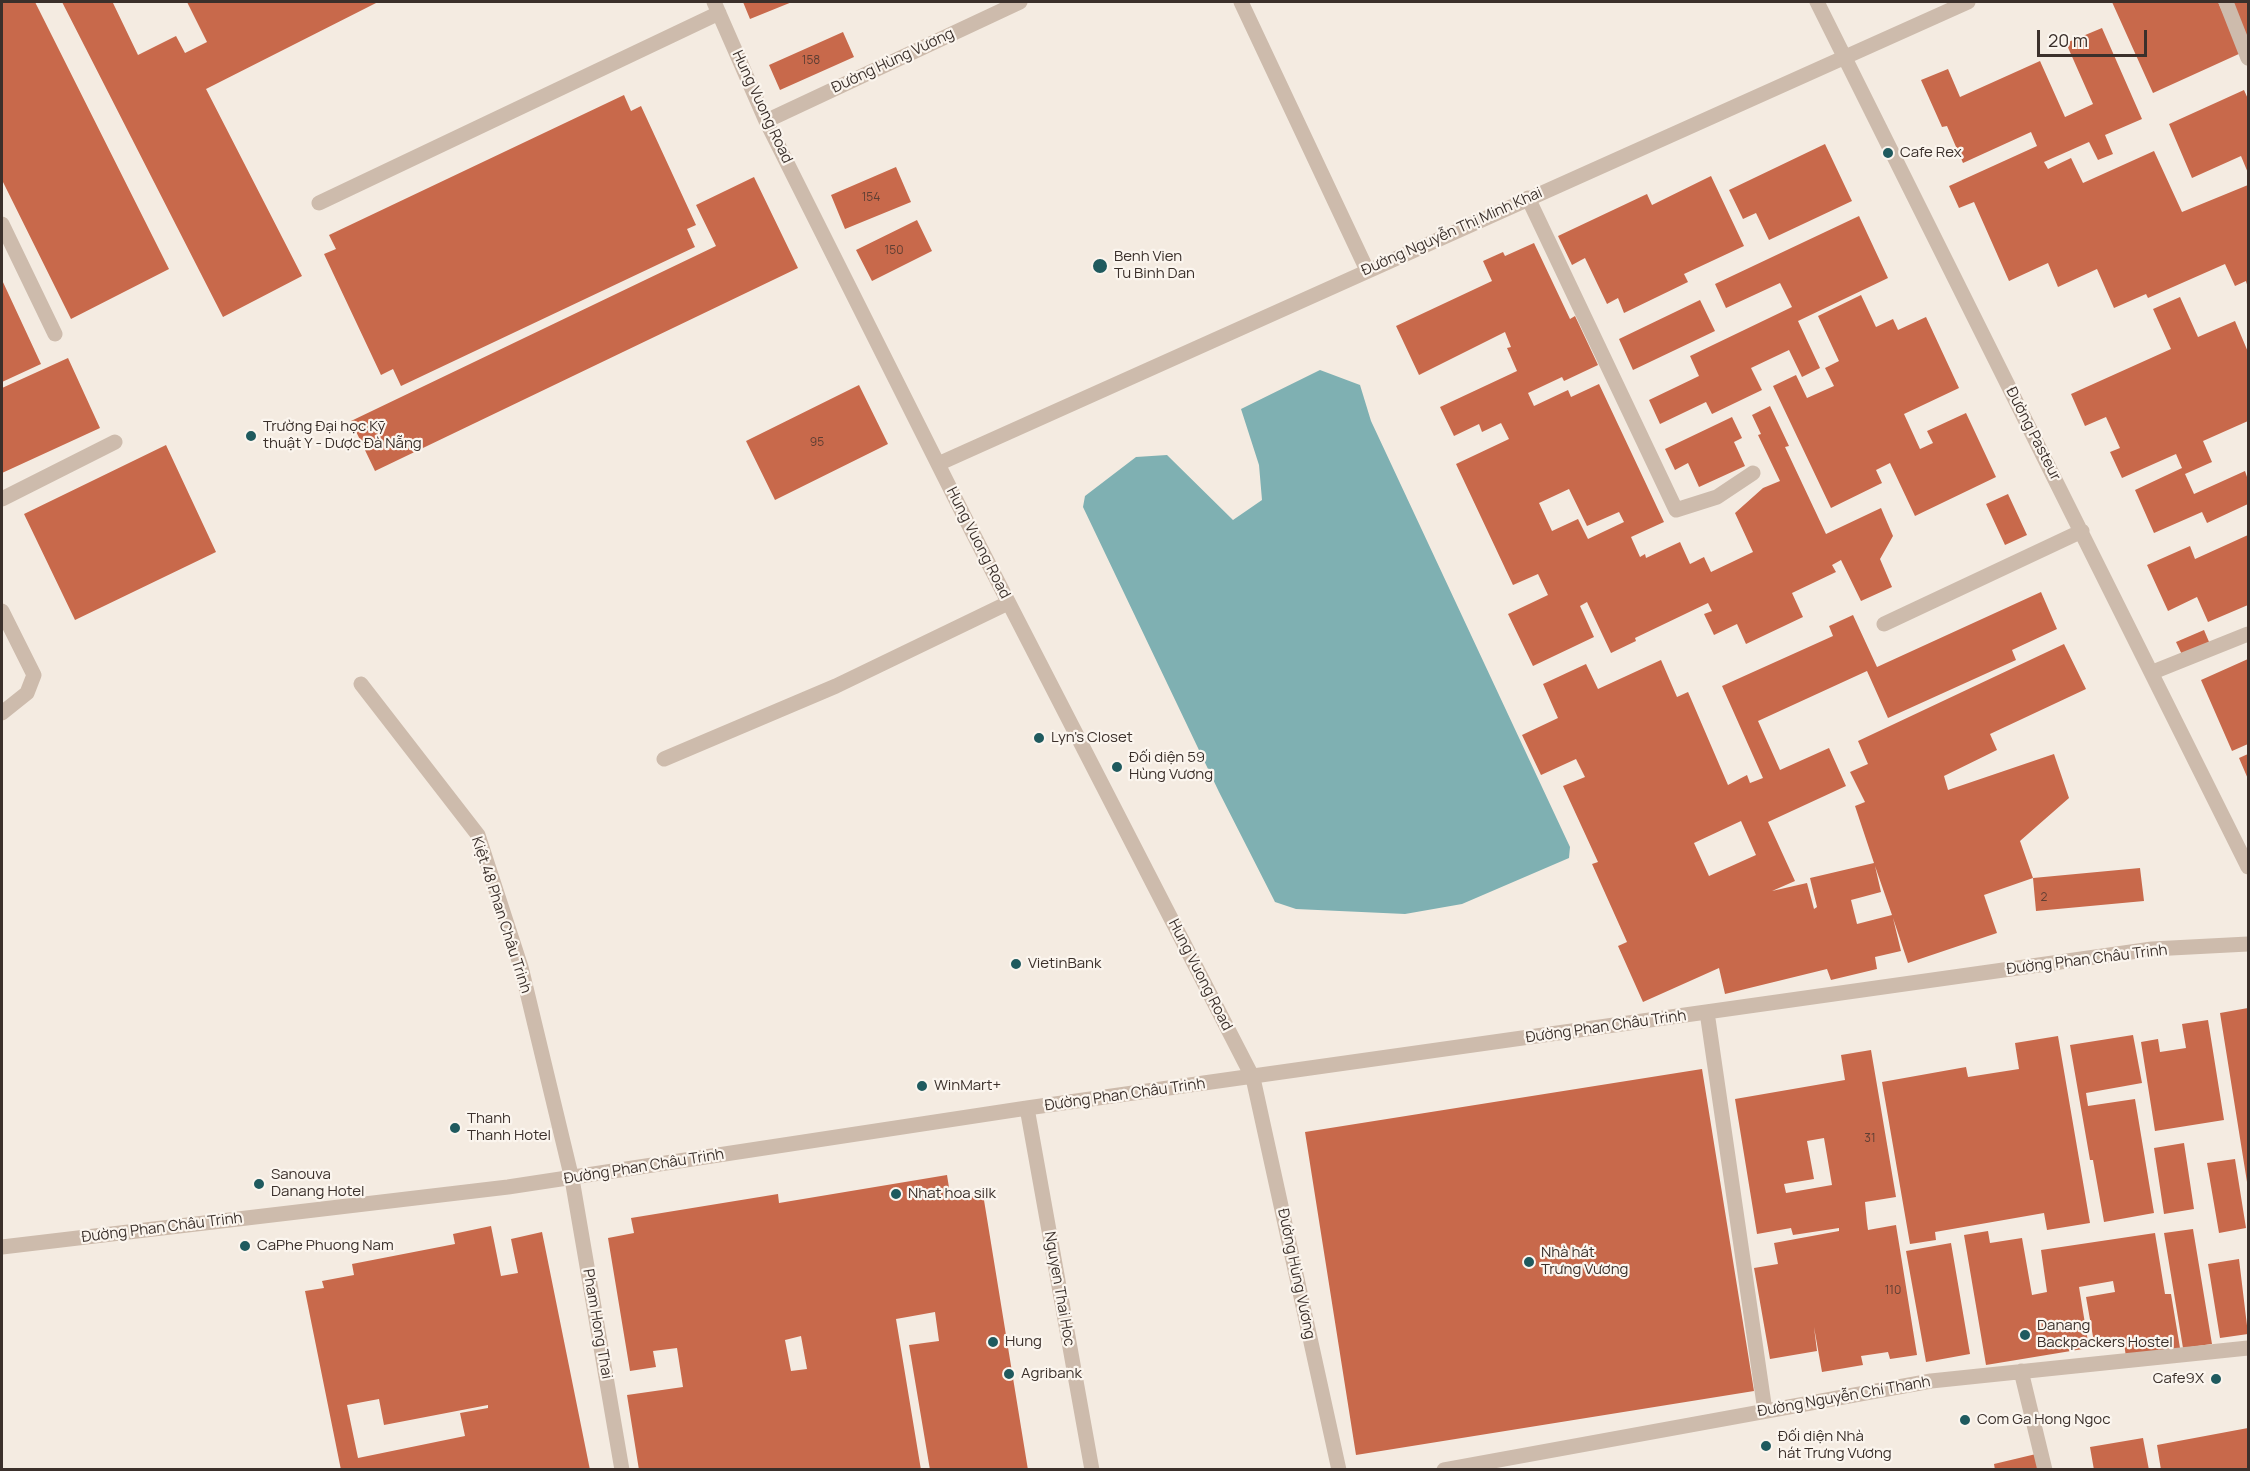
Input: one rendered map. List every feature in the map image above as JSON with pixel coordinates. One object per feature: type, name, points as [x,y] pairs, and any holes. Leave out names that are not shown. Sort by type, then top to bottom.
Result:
[{"type":"street","name":"Đường Hùng Vương","points":[[765,121],[1020,2]]},
{"type":"street","points":[[1241,2],[1367,270]]},
{"type":"street","name":"Đường Pasteur","points":[[1817,2],[2153,672],[2248,867]]},
{"type":"street","name":"Đường Nguyễn Thị Minh Khai","points":[[938,464],[1844,55],[1968,2]]},
{"type":"street","points":[[2226,2],[2248,58]]},
{"type":"street","name":"Hung Vuong Road","points":[[716,7],[765,121],[1008,603],[1253,1078]]},
{"type":"street","points":[[319,203],[716,7]]},
{"type":"street","points":[[1528,198],[1676,510],[1717,497],[1753,473]]},
{"type":"street","points":[[2,224],[55,334]]},
{"type":"street","points":[[2,499],[115,442]]},
{"type":"street","points":[[1884,624],[2082,531]]},
{"type":"street","points":[[664,759],[836,686],[1008,603]]},
{"type":"street","points":[[2,612],[34,675],[27,693],[2,713]]},
{"type":"street","points":[[2153,672],[2248,634]]},
{"type":"street","name":"Kiệt 48 Phan Châu Trinh","points":[[361,684],[478,835],[521,968],[572,1179]]},
{"type":"street","name":"Đường Phan Châu Trinh","points":[[2,1246],[572,1179],[1027,1108],[1253,1078],[2152,949],[2248,944]]},
{"type":"street","points":[[1707,1012],[1765,1411]]},
{"type":"street","name":"Đường Hùng Vương","points":[[1253,1078],[1339,1470]]},
{"type":"street","name":"Nguyen Thai Hoc","points":[[1027,1108],[1092,1470]]},
{"type":"street","name":"Pham Hong Thai","points":[[572,1179],[622,1470]]},
{"type":"street","name":"Đường Nguyễn Chí Thanh","points":[[1444,1470],[1930,1381],[2248,1348]]},
{"type":"street","points":[[2021,1371],[2044,1470]]},
{"type":"water","points":[[1320,370],[1360,385],[1371,421],[1570,847],[1569,858],[1462,904],[1405,914],[1296,909],[1275,902],[1219,792],[1083,507],[1085,496],[1136,457],[1167,455],[1233,520],[1262,500],[1259,465],[1241,409]]},
{"type":"building","points":[[2,2],[35,2],[169,269],[71,319],[2,180]]},
{"type":"building","points":[[62,2],[117,2],[113,3],[138,55],[176,36],[185,53],[207,42],[187,2],[378,2],[206,89],[302,276],[223,317]]},
{"type":"building","points":[[743,2],[792,2],[750,19]]},
{"type":"building","points":[[2112,2],[2218,2],[2241,53],[2153,93]]},
{"type":"building","points":[[2225,2],[2248,2],[2248,63]]},
{"type":"building","points":[[2102,28],[2142,119],[2105,135],[2113,154],[2098,160],[2089,142],[2044,162],[2048,169],[2071,158],[2083,183],[2154,151],[2182,212],[2248,185],[2248,288],[2246,281],[2235,286],[2225,264],[2148,298],[2146,294],[2114,308],[2097,269],[2058,287],[2048,263],[2009,281],[1974,202],[1959,208],[1949,186],[2037,146],[2031,132],[1963,163],[1947,126],[1942,127],[1921,80],[1948,69],[1960,97],[2040,61],[2065,117],[2093,104],[2066,43]]},
{"type":"building","points":[[843,32],[854,57],[780,90],[769,65]]},
{"type":"building","points":[[2244,90],[2248,99],[2248,173],[2241,156],[2192,178],[2169,124]]},
{"type":"building","points":[[624,95],[631,111],[641,106],[696,225],[687,229],[695,247],[401,386],[393,369],[381,375],[324,254],[336,249],[329,235]]},
{"type":"building","points":[[1825,144],[1852,201],[1769,240],[1756,213],[1743,219],[1729,190]]},
{"type":"building","points":[[896,167],[911,202],[845,229],[831,195]]},
{"type":"building","points":[[1711,176],[1744,246],[1684,274],[1688,282],[1624,313],[1618,298],[1607,304],[1585,258],[1572,265],[1558,236],[1647,194],[1652,205]]},
{"type":"building","points":[[754,177],[798,268],[375,471],[351,421],[716,246],[696,205]]},
{"type":"building","points":[[1859,216],[1888,278],[1798,321],[1820,368],[1802,377],[1789,350],[1751,368],[1762,390],[1712,414],[1706,402],[1660,424],[1649,400],[1699,376],[1690,356],[1792,307],[1780,283],[1726,308],[1715,284]]},
{"type":"building","points":[[917,220],[932,251],[872,281],[856,250]]},
{"type":"building","points":[[1534,243],[1570,319],[1575,316],[1598,365],[1564,381],[1562,377],[1528,393],[1534,406],[1568,390],[1571,397],[1599,384],[1664,522],[1631,537],[1640,557],[1645,554],[1646,558],[1680,542],[1690,564],[1704,557],[1711,572],[1753,552],[1735,513],[1763,488],[1780,481],[1758,435],[1761,434],[1752,415],[1770,406],[1789,446],[1785,447],[1826,534],[1881,508],[1893,536],[1880,559],[1892,587],[1861,601],[1841,560],[1832,565],[1836,572],[1792,593],[1803,617],[1746,644],[1737,624],[1714,635],[1704,614],[1712,611],[1708,603],[1635,638],[1636,641],[1611,653],[1587,602],[1580,606],[1594,637],[1533,666],[1508,614],[1548,595],[1538,574],[1513,585],[1456,464],[1509,439],[1501,423],[1482,432],[1479,424],[1454,436],[1440,407],[1517,371],[1507,348],[1511,347],[1505,332],[1419,375],[1396,326],[1492,281],[1483,261],[1503,252],[1505,256]],"holes":[[[1569,489],[1587,526],[1619,512],[1624,522],[1588,539],[1578,519],[1552,531],[1539,503]]]},
{"type":"building","points":[[2,280],[41,364],[2,382]]},
{"type":"building","points":[[1861,295],[1876,327],[1893,319],[1898,330],[1926,317],[1959,388],[1904,414],[1920,449],[1933,443],[1927,431],[1966,413],[1996,477],[1915,516],[1890,463],[1876,470],[1882,483],[1831,508],[1773,386],[1796,375],[1807,398],[1834,386],[1825,368],[1839,361],[1818,316]]},
{"type":"building","points":[[2180,297],[2198,337],[2235,321],[2248,352],[2248,421],[2203,441],[2212,462],[2185,474],[2194,494],[2245,471],[2248,480],[2248,504],[2207,523],[2202,512],[2154,533],[2135,490],[2182,468],[2176,454],[2122,478],[2110,452],[2120,448],[2106,417],[2085,426],[2071,394],[2171,349],[2153,309]]},
{"type":"building","points":[[1700,300],[1715,331],[1633,370],[1619,339]]},
{"type":"building","points":[[68,358],[100,428],[2,473],[2,388]]},
{"type":"building","points":[[859,385],[888,444],[775,500],[746,441]]},
{"type":"building","points":[[1732,417],[1742,438],[1734,442],[1745,466],[1699,487],[1688,463],[1675,470],[1665,449]]},
{"type":"building","points":[[166,445],[216,552],[75,620],[24,514]]},
{"type":"building","points":[[2008,494],[2027,535],[2005,545],[1986,504]]},
{"type":"building","points":[[2248,535],[2248,605],[2208,622],[2197,597],[2168,611],[2147,565],[2190,546],[2195,559]]},
{"type":"building","points":[[2041,592],[2057,629],[2012,650],[2016,660],[1888,718],[1867,671],[1758,721],[1780,770],[1829,748],[1846,786],[1768,822],[1795,881],[1772,891],[1807,883],[1814,909],[1817,907],[1810,878],[1874,863],[1855,806],[1865,802],[1850,772],[1868,764],[1858,741],[2064,644],[2086,689],[1990,734],[1997,750],[1944,776],[1948,790],[2054,754],[2069,798],[2020,841],[2033,878],[1984,895],[1997,933],[1908,963],[1893,918],[1901,951],[1875,957],[1877,969],[1831,980],[1827,969],[1725,994],[1719,968],[1643,1002],[1618,946],[1627,942],[1592,864],[1598,862],[1563,786],[1585,777],[1576,759],[1541,775],[1522,735],[1558,718],[1543,684],[1586,664],[1598,689],[1661,660],[1677,697],[1688,692],[1728,785],[1747,775],[1750,783],[1763,778],[1722,686],[1833,636],[1829,626],[1853,615],[1877,667]],"holes":[[[1741,821],[1756,855],[1709,876],[1694,843]],[[1875,866],[1892,915],[1857,924],[1851,900],[1881,892]]]},
{"type":"building","points":[[2204,630],[2212,649],[2185,661],[2176,642]]},
{"type":"building","points":[[2248,659],[2248,744],[2232,751],[2201,680]]},
{"type":"building","points":[[2248,754],[2248,779],[2239,758]]},
{"type":"building","points":[[2140,868],[2144,901],[2036,911],[2033,878]]},
{"type":"building","points":[[2248,1008],[2248,1182],[2247,1182],[2220,1013]]},
{"type":"building","points":[[2208,1020],[2224,1120],[2155,1131],[2141,1042],[2158,1039],[2160,1052],[2186,1048],[2182,1024]]},
{"type":"building","points":[[2133,1035],[2142,1083],[2086,1093],[2088,1106],[2135,1099],[2154,1213],[2104,1222],[2093,1160],[2090,1160],[2070,1045]]},
{"type":"building","points":[[2058,1036],[2090,1223],[2047,1230],[2044,1213],[1935,1232],[1936,1240],[1910,1244],[1882,1082],[1966,1067],[1968,1077],[2019,1069],[2015,1043]]},
{"type":"building","points":[[1871,1050],[1896,1197],[1865,1202],[1868,1230],[1896,1225],[1917,1355],[1890,1359],[1888,1352],[1861,1356],[1863,1365],[1822,1372],[1814,1327],[1817,1351],[1770,1359],[1754,1268],[1778,1264],[1774,1243],[1839,1231],[1839,1228],[1793,1235],[1791,1228],[1757,1234],[1735,1099],[1845,1080],[1841,1055]],"holes":[[[1824,1138],[1832,1185],[1786,1193],[1784,1184],[1814,1179],[1807,1141]]]},
{"type":"building","name":"Nhà hát Trưng Vương","points":[[1702,1069],[1754,1391],[1356,1455],[1305,1132]]},
{"type":"building","points":[[2184,1143],[2194,1209],[2164,1214],[2154,1148]]},
{"type":"building","points":[[2235,1159],[2246,1228],[2219,1233],[2207,1163]]},
{"type":"building","points":[[947,1175],[951,1200],[983,1194],[1028,1470],[930,1470],[909,1345],[939,1341],[935,1312],[896,1319],[921,1470],[639,1470],[627,1395],[683,1387],[677,1348],[653,1351],[656,1367],[630,1371],[608,1238],[634,1233],[631,1218],[778,1194],[779,1203]],"holes":[[[801,1336],[807,1369],[791,1371],[785,1340]]]},
{"type":"building","points":[[491,1226],[501,1276],[518,1273],[511,1239],[542,1232],[590,1470],[341,1470],[305,1291],[324,1288],[322,1281],[354,1275],[352,1264],[455,1244],[453,1234]],"holes":[[[379,1399],[384,1425],[488,1405],[488,1408],[460,1413],[465,1436],[358,1458],[347,1405]]]},
{"type":"building","points":[[2193,1229],[2212,1344],[2183,1348],[2164,1233]]},
{"type":"building","points":[[1988,1231],[1990,1243],[2022,1238],[2032,1295],[2047,1292],[2041,1250],[2155,1233],[2165,1294],[2171,1294],[2180,1348],[2126,1357],[2124,1343],[2095,1348],[2086,1297],[2115,1292],[2113,1281],[2079,1287],[2089,1348],[1986,1365],[1964,1235]]},
{"type":"building","points":[[1951,1243],[1970,1354],[1926,1362],[1906,1251]]},
{"type":"building","points":[[2239,1259],[2248,1334],[2220,1338],[2208,1264]]},
{"type":"building","points":[[2248,1428],[2248,1470],[2161,1470],[2157,1445]]},
{"type":"building","points":[[2143,1438],[2149,1470],[2094,1470],[2090,1447]]},
{"type":"building","points":[[2036,1454],[2040,1470],[1995,1470],[1994,1464]]},
{"type":"place","name":"Cafe Rex","points":[[1888,153]]},
{"type":"place","name":"Benh Vien Tu Binh Dan","points":[[1100,266]]},
{"type":"place","name":"Trường Đại học Kỹ thuật Y - Dược Đà Nẵng","points":[[251,436]]},
{"type":"place","name":"Lyn's Closet","points":[[1039,738]]},
{"type":"place","name":"Đối diện 59 Hùng Vương","points":[[1117,767]]},
{"type":"place","name":"VietinBank","points":[[1016,964]]},
{"type":"place","name":"WinMart+","points":[[922,1086]]},
{"type":"place","name":"Thanh Thanh Hotel","points":[[455,1128]]},
{"type":"place","name":"Sanouva Danang Hotel","points":[[259,1184]]},
{"type":"place","name":"Nhat hoa silk","points":[[896,1194]]},
{"type":"place","name":"CaPhe Phuong Nam","points":[[245,1246]]},
{"type":"place","name":"Nhà hát Trưng Vương","points":[[1529,1262]]},
{"type":"place","name":"Danang Backpackers Hostel","points":[[2025,1335]]},
{"type":"place","name":"Hung","points":[[993,1342]]},
{"type":"place","name":"Agribank","points":[[1009,1374]]},
{"type":"place","name":"Cafe9X","points":[[2216,1379]]},
{"type":"place","name":"Com Ga Hong Ngoc","points":[[1965,1420]]},
{"type":"place","name":"Đối diện Nhà hát Trưng Vương","points":[[1766,1446]]}]
